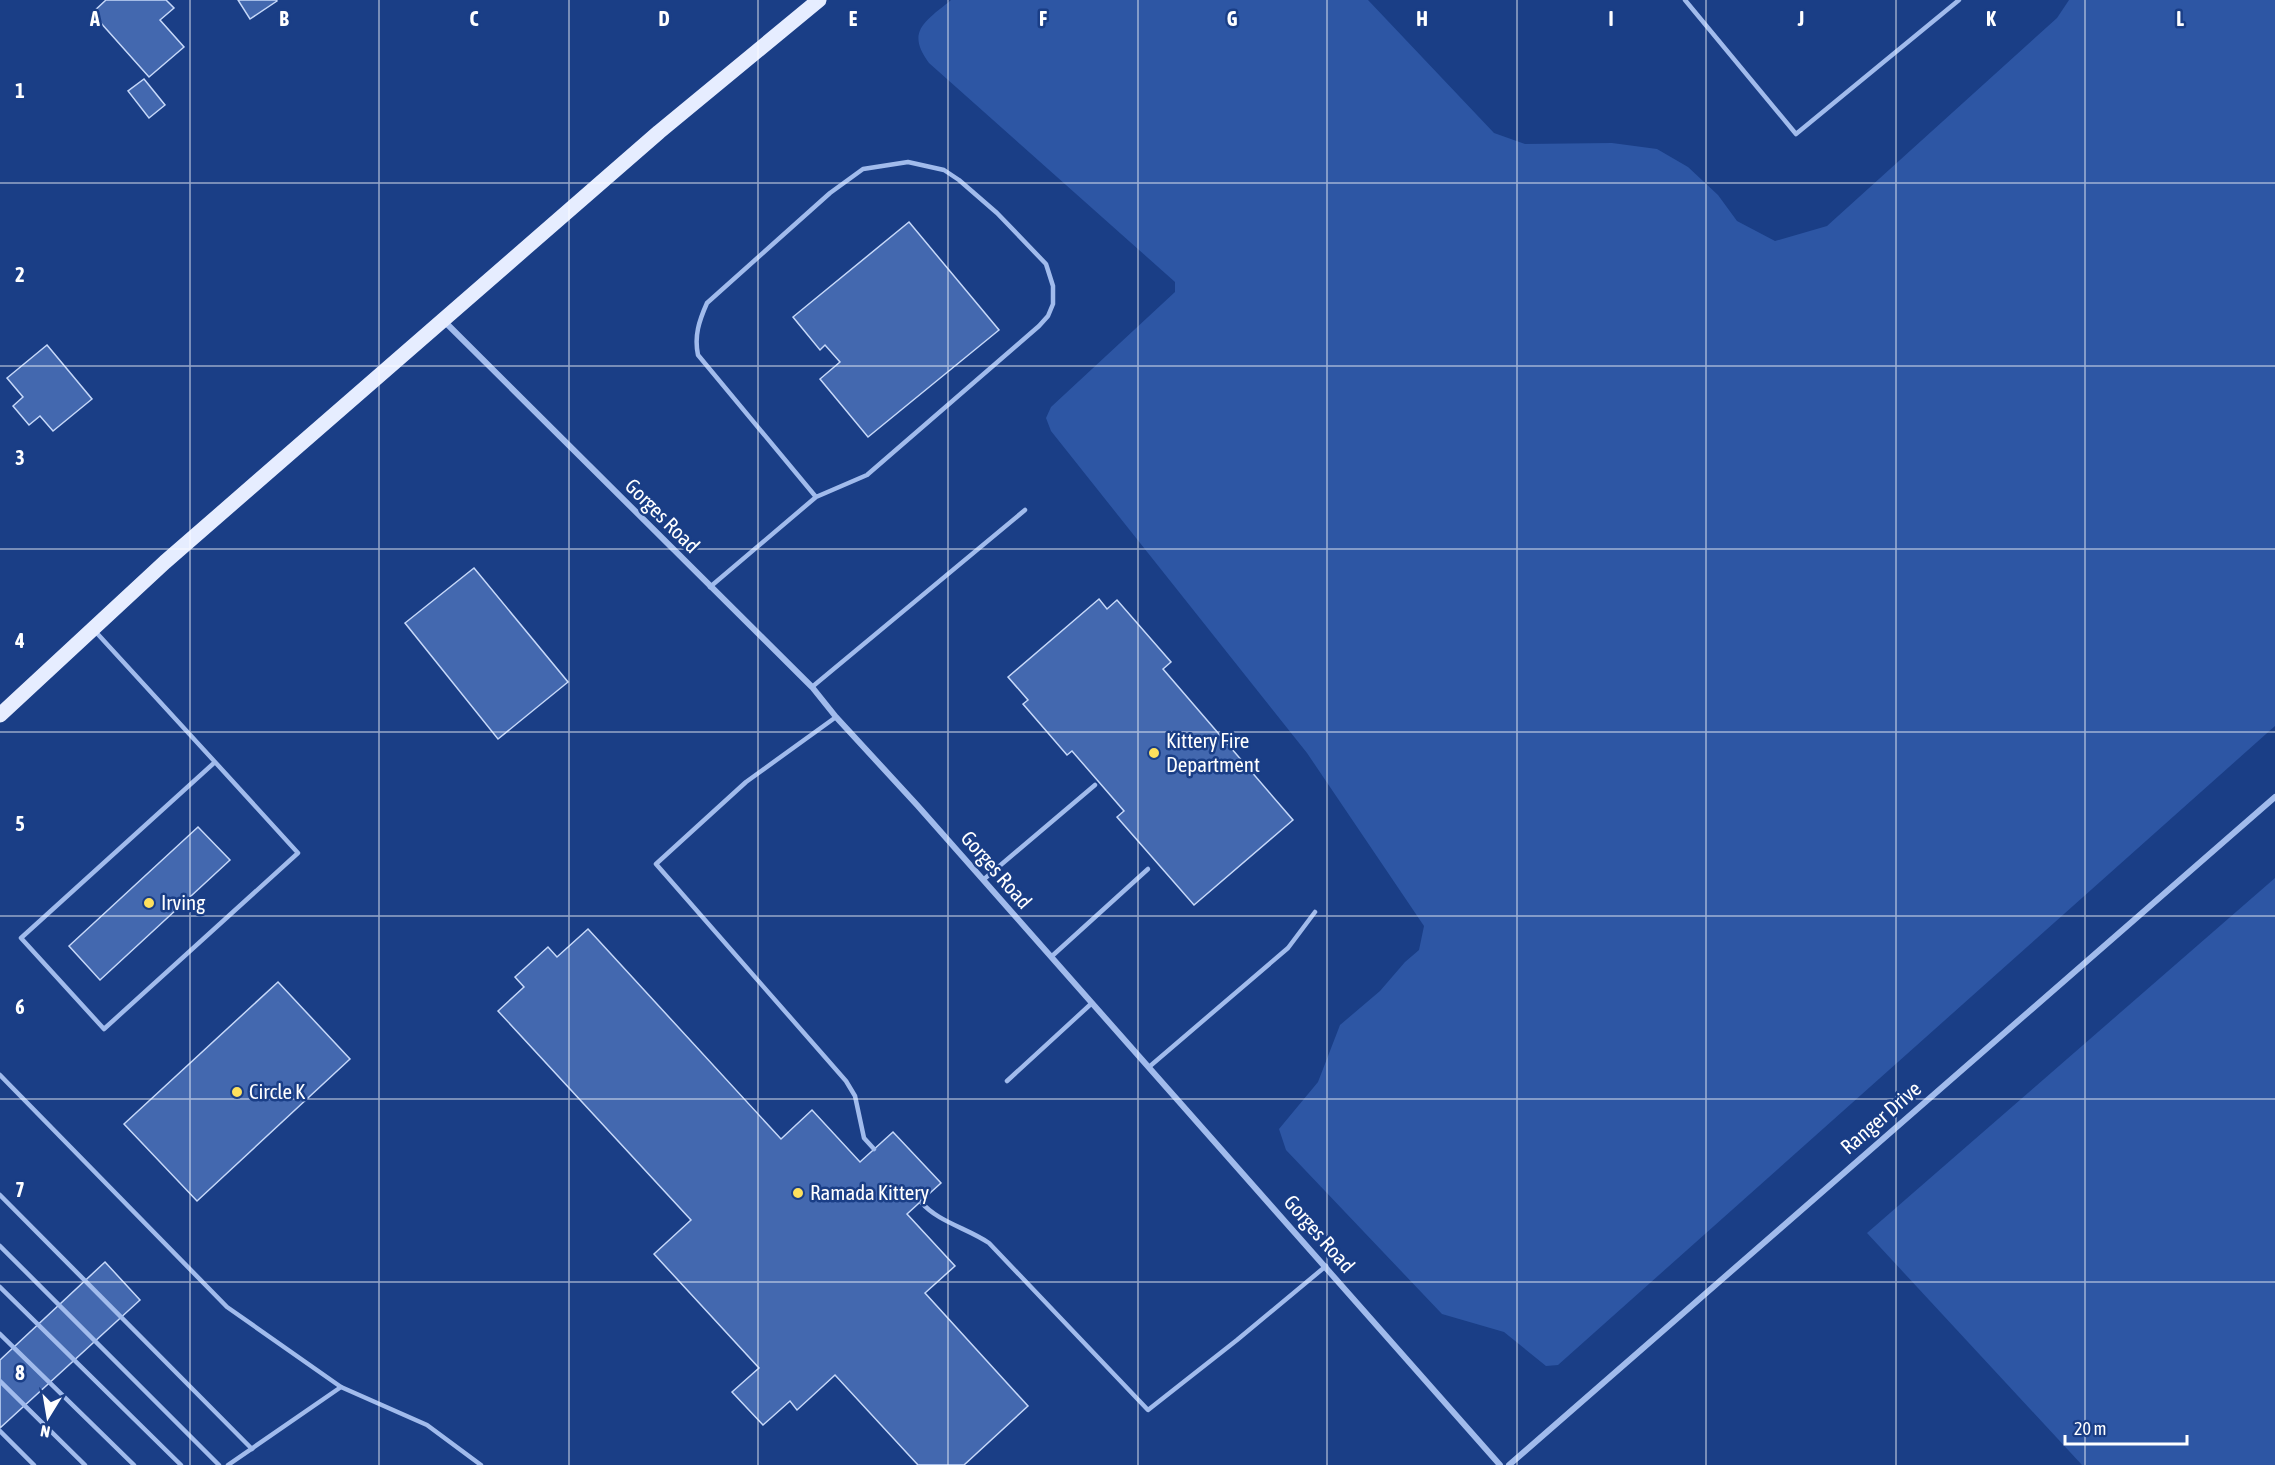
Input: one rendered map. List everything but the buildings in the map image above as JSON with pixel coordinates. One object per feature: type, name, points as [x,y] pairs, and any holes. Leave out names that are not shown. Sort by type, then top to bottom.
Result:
[{"type":"main road","points":[[0,715],[165,562],[658,132],[819,0]]},
{"type":"street","name":"Gorges Road","points":[[443,320],[812,687],[836,717],[1326,1266],[1500,1465]]},
{"type":"street","name":"Ranger Drive","points":[[1509,1465],[2275,797]]},
{"type":"lane","points":[[1685,0],[1796,134],[1959,0]]},
{"type":"lane","points":[[710,587],[816,497],[867,475],[1048,316],[1053,304],[1053,286],[1046,264],[997,213],[944,170],[908,162],[863,169],[830,193],[707,303],[701,317],[696,343],[698,355],[816,497]]},
{"type":"lane","points":[[812,687],[1025,510]]},
{"type":"lane","points":[[93,628],[298,853],[104,1029],[21,938],[214,762]]},
{"type":"lane","points":[[836,717],[746,782],[656,864],[846,1081],[855,1096],[864,1138],[874,1149]]},
{"type":"lane","points":[[983,880],[1095,785]]},
{"type":"lane","points":[[1051,957],[1148,869]]},
{"type":"lane","points":[[1149,1067],[1288,948],[1316,912]]},
{"type":"lane","points":[[1007,1081],[1092,1003]]},
{"type":"lane","points":[[0,1075],[227,1307],[341,1387],[427,1425],[481,1465]]},
{"type":"lane","points":[[0,1195],[252,1449]]},
{"type":"lane","points":[[921,1202],[930,1213],[975,1233],[989,1243],[1148,1410],[1326,1266]]},
{"type":"lane","points":[[0,1246],[219,1465]]},
{"type":"lane","points":[[0,1287],[181,1465]]},
{"type":"lane","points":[[0,1334],[134,1465]]},
{"type":"lane","points":[[0,1381],[85,1465]]},
{"type":"lane","points":[[228,1465],[341,1387]]},
{"type":"lane","points":[[0,1431],[34,1465]]},
{"type":"shaded area","points":[[951,0],[1368,0],[1494,133],[1525,144],[1612,143],[1657,149],[1688,167],[1718,195],[1737,221],[1775,241],[1827,226],[2057,18],[2069,0],[2275,0],[2275,726],[1558,1365],[1546,1366],[1504,1332],[1442,1314],[1286,1150],[1279,1129],[1318,1082],[1340,1025],[1380,991],[1405,962],[1419,950],[1424,926],[1307,753],[1051,431],[1046,418],[1051,407],[1175,292],[1175,282],[929,63],[922,52],[919,35],[927,21]]},
{"type":"shaded area","points":[[2275,878],[2275,1465],[2082,1465],[1867,1233]]},
{"type":"place","name":"Kittery Fire Department","points":[[1154,753]]},
{"type":"place","name":"Irving","points":[[149,903]]},
{"type":"place","name":"Circle K","points":[[237,1092]]},
{"type":"place","name":"Ramada Kittery","points":[[798,1193]]}]
